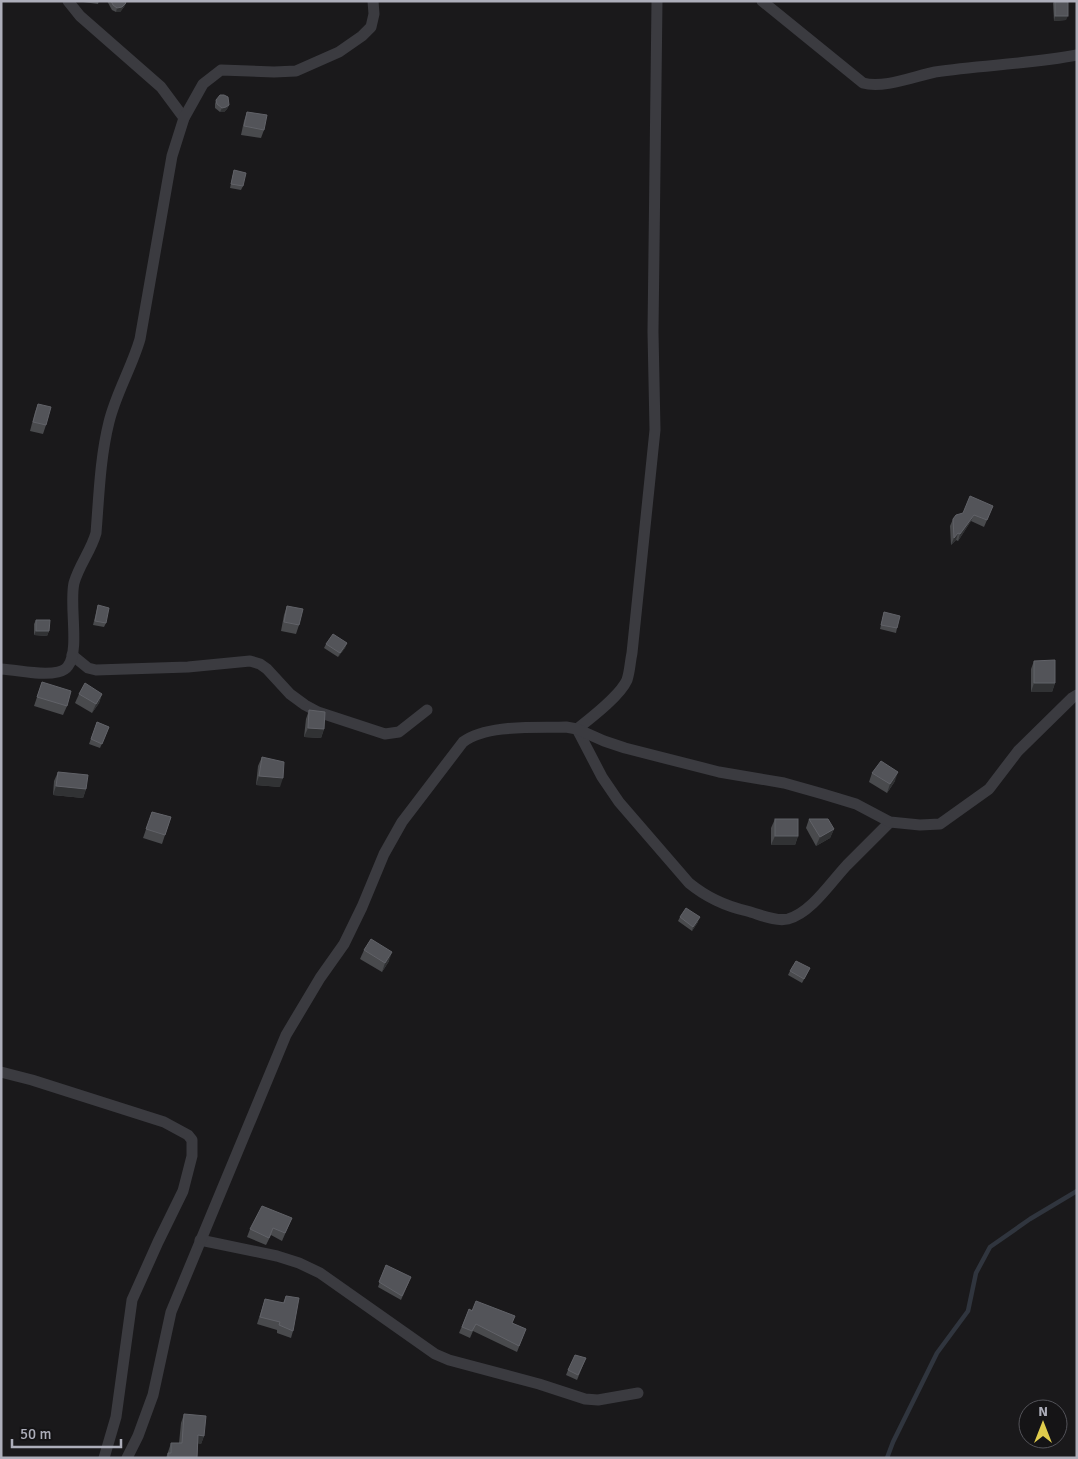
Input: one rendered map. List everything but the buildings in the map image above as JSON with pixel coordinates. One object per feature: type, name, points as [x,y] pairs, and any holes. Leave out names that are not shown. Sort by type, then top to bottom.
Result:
[{"type":"street","points":[[68,1],[86,21],[161,87],[184,118]]},
{"type":"street","points":[[1,669],[49,673],[60,671],[68,666],[72,655],[74,582],[96,533],[102,460],[109,422],[118,392],[135,356],[140,338],[168,174],[184,118],[208,78],[221,70],[296,71],[339,52],[371,28],[374,14],[373,1]]},
{"type":"street","points":[[577,729],[600,710],[622,687],[627,680],[632,653],[655,430],[653,332],[657,1]]},
{"type":"street","points":[[762,1],[863,83],[868,84],[885,83],[936,72],[1052,60],[1077,55]]},
{"type":"street","points":[[72,655],[88,668],[96,670],[188,667],[250,661],[260,664],[267,669],[290,694],[305,705],[318,712],[385,734],[399,732],[427,710]]},
{"type":"street","points":[[127,1458],[138,1436],[153,1395],[171,1312],[286,1035],[320,978],[344,944],[384,854],[402,822],[463,742],[470,736],[496,730],[566,727],[577,729],[625,748],[719,772],[784,783],[823,794],[856,804],[890,822],[920,825],[940,824],[989,789],[1018,751],[1072,698],[1077,696]]},
{"type":"street","points":[[577,729],[602,777],[619,802],[689,882],[700,892],[714,900],[738,909],[778,920],[795,916],[820,897],[845,867],[890,822]]},
{"type":"street","points":[[1,1072],[164,1122],[188,1135],[192,1140],[192,1156],[183,1191],[132,1300],[116,1417],[104,1458]]},
{"type":"street","points":[[200,1240],[277,1256],[320,1273],[435,1354],[449,1360],[591,1400],[638,1393]]},
{"type":"waterway","points":[[887,1458],[937,1353],[968,1311],[976,1273],[990,1247],[1030,1219],[1077,1191]]}]
